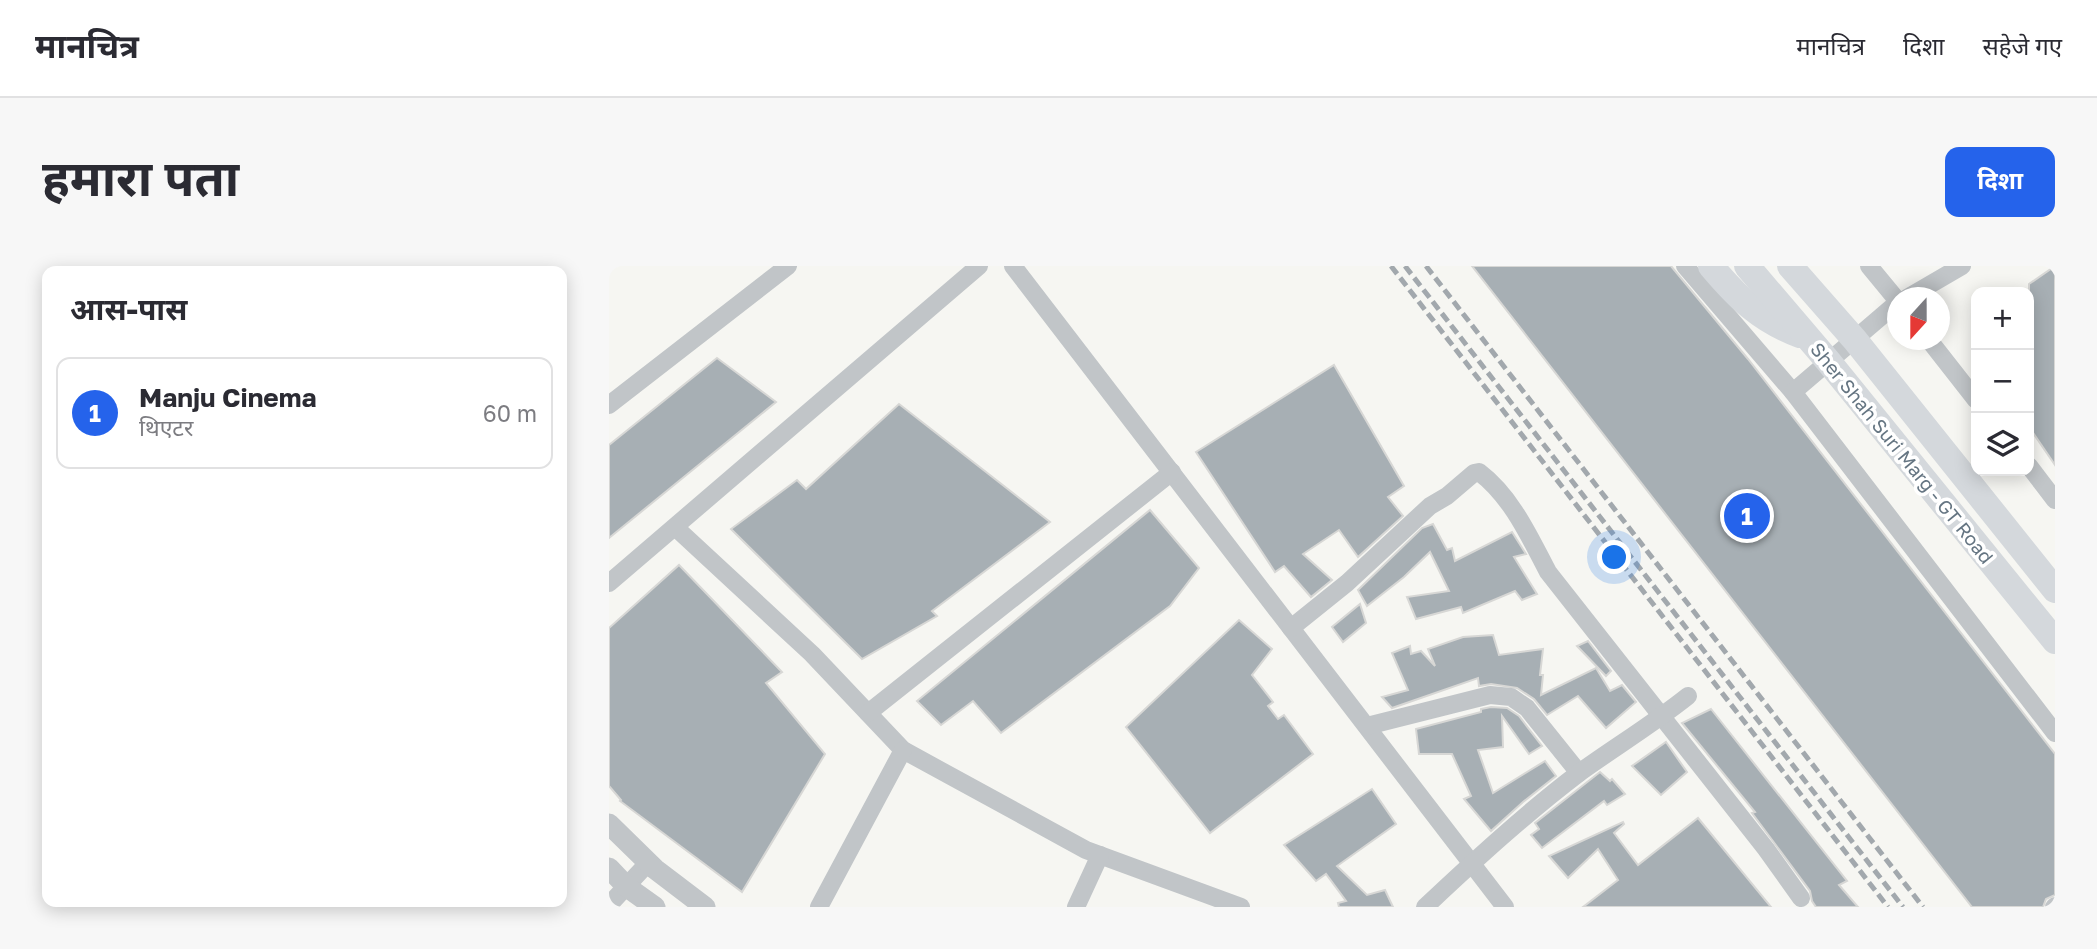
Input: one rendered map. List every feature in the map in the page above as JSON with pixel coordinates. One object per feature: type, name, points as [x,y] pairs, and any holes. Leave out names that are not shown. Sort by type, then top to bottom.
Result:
[{"type":"main road","points":[[1711,266],[1740,300],[1780,328],[1808,338]]},
{"type":"main road","name":"Sher Shah Suri Marg - GT Road","points":[[1747,266],[1828,361],[2055,641]]},
{"type":"main road","name":"Sher Shah Suri Marg - GT Road","points":[[1790,266],[1855,340],[2055,590]]},
{"type":"street","points":[[609,405],[788,266]]},
{"type":"street","points":[[609,583],[979,266]]},
{"type":"street","points":[[1013,266],[1505,907]]},
{"type":"street","points":[[1685,266],[1793,392],[2055,733]]},
{"type":"street","points":[[1869,266],[1887,288]]},
{"type":"street","points":[[1926,287],[1962,266]]},
{"type":"street","points":[[1793,392],[1887,312]]},
{"type":"street","points":[[1937,350],[1971,394]]},
{"type":"street","points":[[868,713],[1172,472]]},
{"type":"street","points":[[1291,628],[1347,583],[1430,506],[1479,472],[1521,521],[1549,572],[1766,849],[1801,898]]},
{"type":"street","points":[[2034,473],[2055,500]]},
{"type":"street","points":[[676,527],[812,654],[903,750],[1086,850],[1241,907]]},
{"type":"street","points":[[1367,726],[1490,695],[1511,697],[1527,708],[1579,774]]},
{"type":"street","points":[[1425,907],[1579,774],[1688,696]]},
{"type":"street","points":[[819,907],[903,750]]},
{"type":"street","points":[[609,824],[648,863],[705,907]]},
{"type":"street","points":[[1076,907],[1101,855]]},
{"type":"street","points":[[609,905],[648,863]]},
{"type":"street","points":[[609,868],[627,887],[655,907]]},
{"type":"building","points":[[1472,266],[1671,266],[1748,359],[2055,754],[2055,895],[2046,899],[2043,907],[1972,907]]},
{"type":"building","points":[[2055,266],[2055,465],[2034,434],[2034,287],[2029,287],[2029,284]]},
{"type":"building","points":[[717,358],[776,402],[609,538],[609,445]]},
{"type":"building","points":[[1334,365],[1404,486],[1388,497],[1403,516],[1358,557],[1339,530],[1303,554],[1332,580],[1311,597],[1284,566],[1275,572],[1196,452]]},
{"type":"building","points":[[899,404],[1050,522],[932,611],[937,616],[862,659],[731,529],[797,480],[806,489]]},
{"type":"building","points":[[1150,510],[1199,568],[1170,606],[1001,733],[973,701],[941,725],[917,701]]},
{"type":"building","points":[[1433,524],[1447,550],[1452,548],[1455,561],[1512,532],[1526,554],[1514,557],[1537,594],[1522,600],[1515,591],[1463,613],[1461,607],[1416,619],[1407,597],[1449,591],[1430,552],[1367,606],[1358,590],[1422,528]]},
{"type":"building","points":[[679,565],[782,672],[766,683],[825,754],[742,892],[620,801],[609,786],[609,628]]},
{"type":"building","points":[[1360,604],[1366,623],[1343,642],[1332,627]]},
{"type":"building","points":[[1239,620],[1272,649],[1252,675],[1273,702],[1268,706],[1278,719],[1284,715],[1313,754],[1210,833],[1126,727]]},
{"type":"building","points":[[1493,635],[1499,655],[1543,649],[1541,695],[1596,668],[1610,691],[1622,685],[1636,702],[1606,728],[1578,696],[1547,715],[1534,699],[1517,688],[1491,684],[1479,686],[1478,678],[1392,708],[1382,697],[1408,690],[1392,653],[1410,646],[1411,654],[1421,651],[1435,666],[1428,649],[1463,637]]},
{"type":"building","points":[[1588,641],[1611,671],[1606,676],[1577,646]]},
{"type":"building","points":[[1491,707],[1507,708],[1519,716],[1542,746],[1529,754],[1502,716],[1503,747],[1478,750],[1493,793],[1545,761],[1556,776],[1491,831],[1464,799],[1471,796],[1452,754],[1419,754],[1416,729]]},
{"type":"building","points":[[1711,709],[1847,881],[1839,885],[1858,907],[1816,907],[1810,891],[1752,813],[1755,812],[1682,723]]},
{"type":"building","points":[[1666,742],[1687,772],[1661,795],[1632,766]]},
{"type":"building","points":[[1600,772],[1610,781],[1612,779],[1625,794],[1607,805],[1604,801],[1542,848],[1531,835],[1539,829],[1535,823]]},
{"type":"building","points":[[1372,789],[1396,824],[1337,866],[1367,895],[1385,890],[1393,907],[1339,907],[1338,903],[1346,901],[1326,874],[1316,881],[1284,845]]},
{"type":"building","points":[[1698,818],[1771,907],[1583,907],[1618,880],[1598,849],[1568,878],[1549,856],[1623,822],[1614,833],[1638,865]]},
{"type":"railway","points":[[1391,266],[1888,907]]},
{"type":"railway","points":[[1405,266],[1903,907]]},
{"type":"railway","points":[[1426,266],[1923,907]]},
{"type":"place","name":"Manju Cinema","points":[[1747,516]]}]
